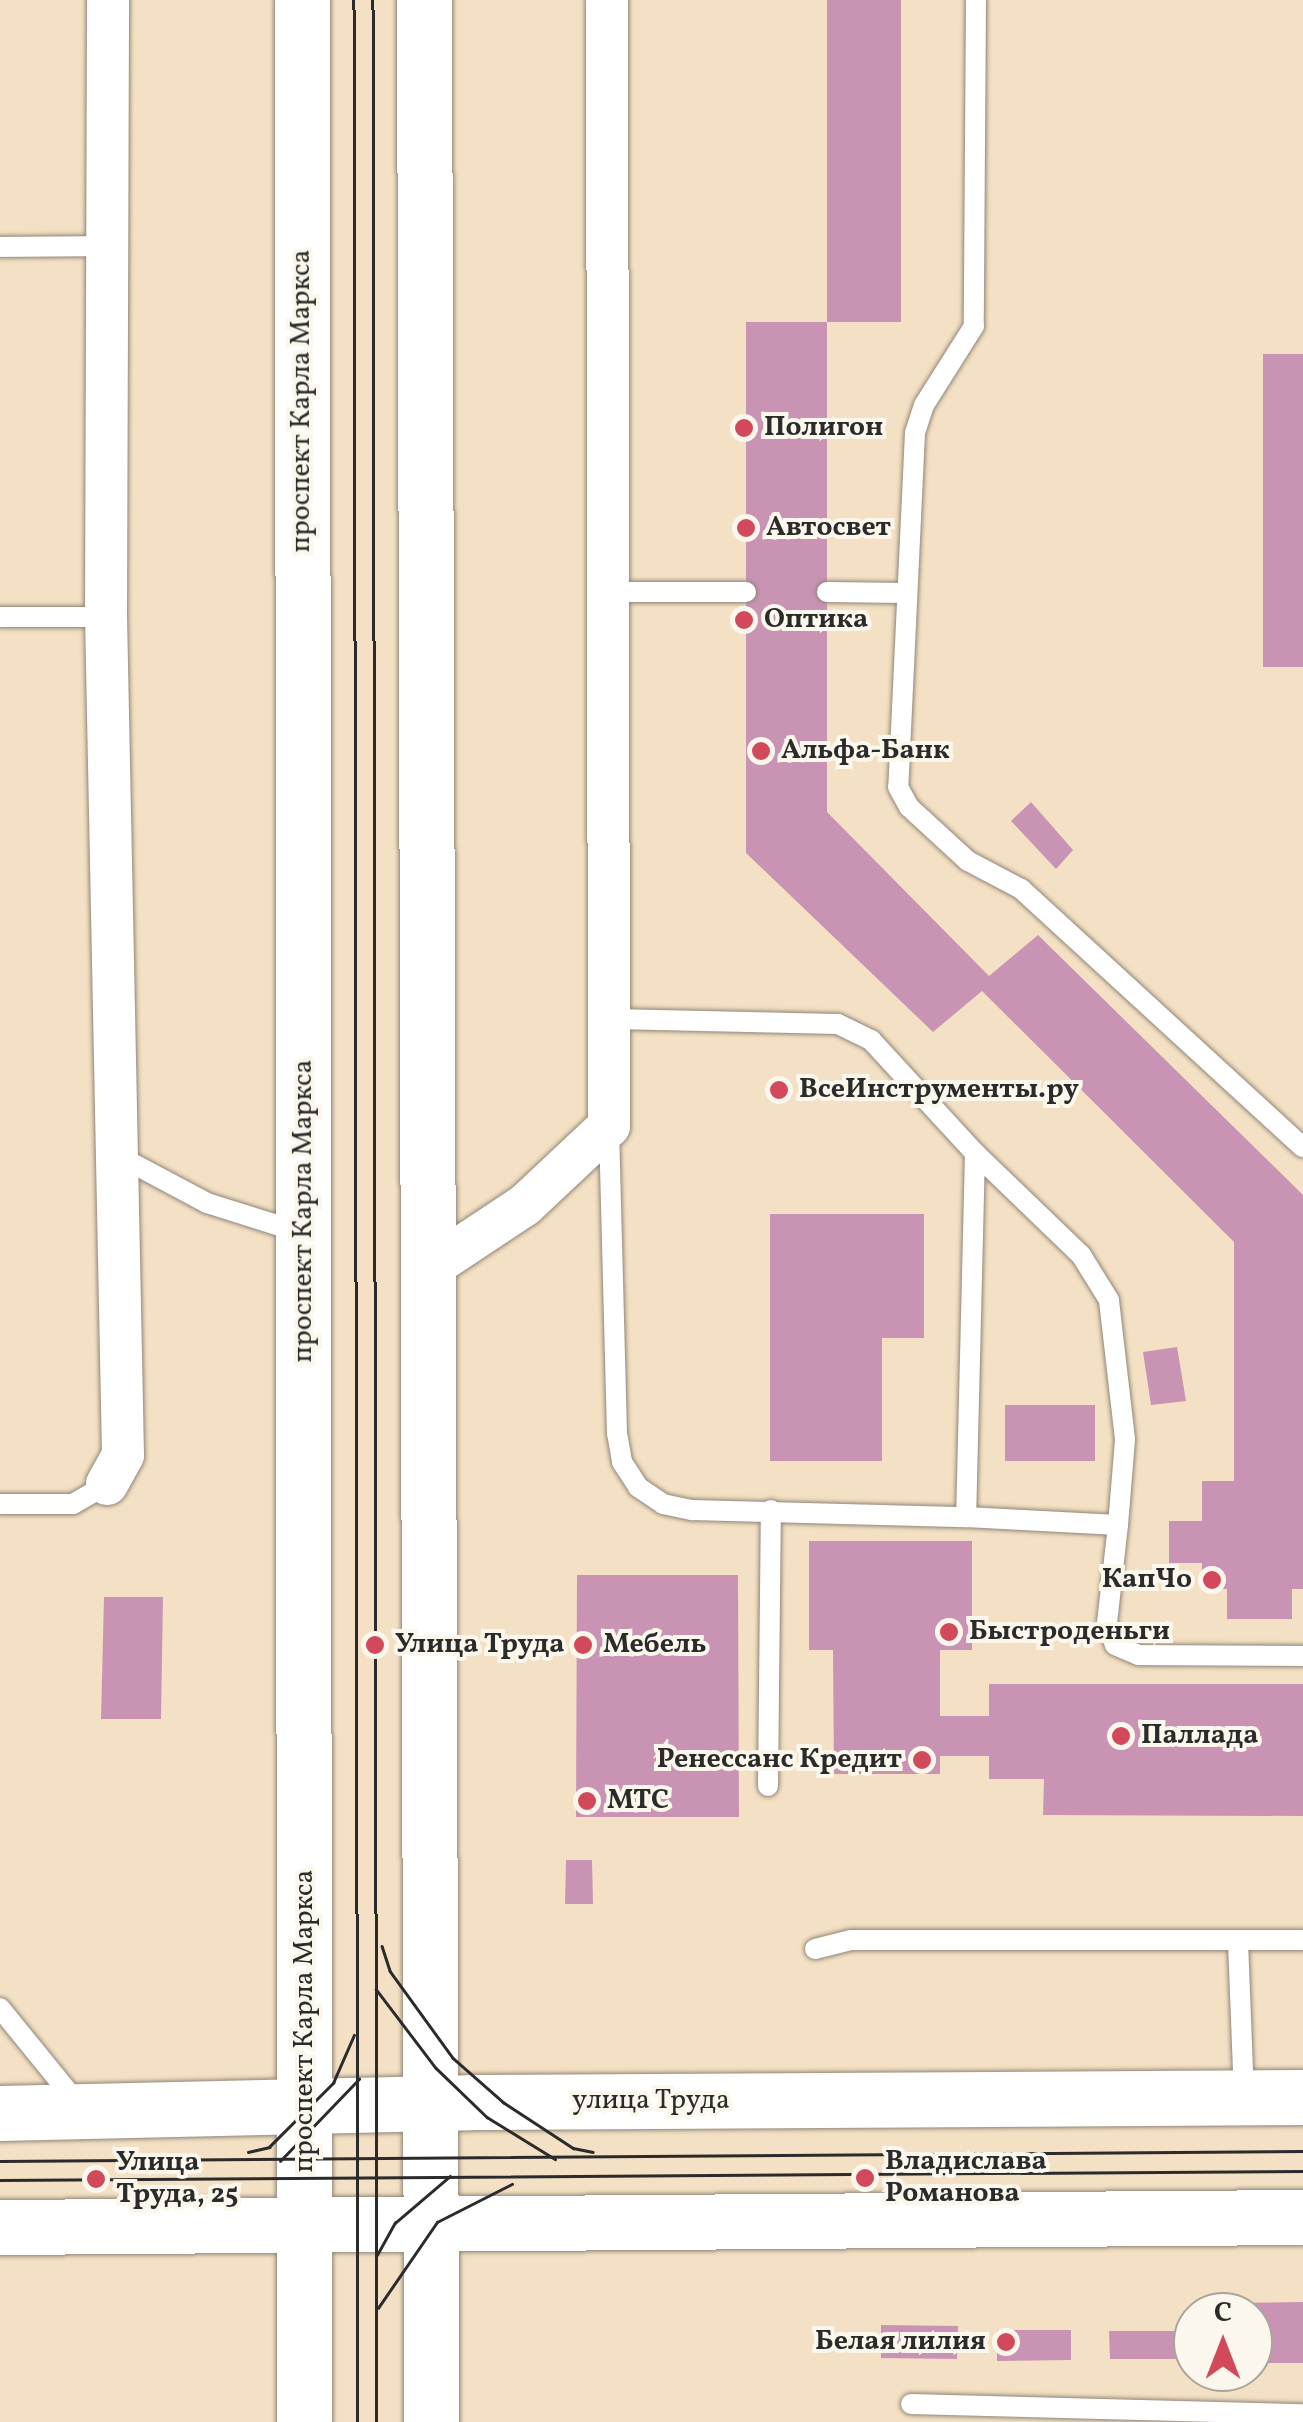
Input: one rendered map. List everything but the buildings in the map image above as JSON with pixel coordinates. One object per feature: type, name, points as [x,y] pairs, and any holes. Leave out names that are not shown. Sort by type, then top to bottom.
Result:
[{"type":"main road","name":"проспект Карла Маркса","points":[[302,0],[304,2422]]},
{"type":"main road","points":[[424,0],[431,2422]]},
{"type":"main road","name":"улица Труда","points":[[0,2113],[428,2103],[1303,2098]]},
{"type":"main road","points":[[0,2227],[1303,2217]]},
{"type":"street","points":[[107,1484],[123,1454],[113,1153],[106,616],[111,246],[108,0]]},
{"type":"street","points":[[427,1270],[525,1205],[609,1126],[612,1019],[607,0]]},
{"type":"lane","points":[[976,0],[974,326],[918,418],[904,593],[896,775],[909,807],[968,861],[1022,889],[1303,1147]]},
{"type":"lane","points":[[0,247],[111,246]]},
{"type":"lane","points":[[608,592],[746,592]]},
{"type":"lane","points":[[827,592],[904,593]]},
{"type":"lane","points":[[0,616],[106,616]]},
{"type":"lane","points":[[612,1019],[850,1027],[871,1040],[975,1154],[1081,1255],[1109,1300],[1125,1439],[1106,1623],[1115,1645],[1138,1655],[1303,1656]]},
{"type":"lane","points":[[609,1126],[622,1462],[638,1487],[663,1504],[1118,1525]]},
{"type":"lane","points":[[113,1153],[207,1203],[303,1234]]},
{"type":"lane","points":[[966,1517],[975,1154]]},
{"type":"lane","points":[[0,1504],[73,1504],[107,1484]]},
{"type":"lane","points":[[768,1786],[771,1510]]},
{"type":"lane","points":[[815,1949],[851,1940],[1303,1940]]},
{"type":"lane","points":[[1238,1941],[1244,2098]]},
{"type":"lane","points":[[0,2008],[85,2113]]},
{"type":"lane","points":[[911,2404],[1016,2415],[1303,2414]]},
{"type":"tram line","points":[[354,0],[358,2422]]},
{"type":"tram line","points":[[373,0],[377,2422]]},
{"type":"tram line","points":[[382,1946],[390,1971],[453,2058],[503,2102],[573,2148],[593,2152]]},
{"type":"tram line","points":[[376,1989],[436,2068],[487,2117],[555,2159]]},
{"type":"tram line","points":[[248,2152],[269,2147],[333,2083],[354,2035]]},
{"type":"tram line","points":[[280,2161],[359,2079]]},
{"type":"tram line","points":[[0,2161],[1303,2151]]},
{"type":"tram line","points":[[0,2180],[1303,2171]]},
{"type":"tram line","points":[[377,2255],[395,2223],[450,2176]]},
{"type":"tram line","points":[[378,2308],[437,2222],[512,2184]]},
{"type":"place","name":"Полигон","points":[[744,428]]},
{"type":"place","name":"Автосвет","points":[[746,528]]},
{"type":"place","name":"Оптика","points":[[744,620]]},
{"type":"place","name":"Альфа-Банк","points":[[761,751]]},
{"type":"place","name":"ВсеИнструменты.ру","points":[[779,1090]]},
{"type":"place","name":"КапЧо","points":[[1212,1580]]},
{"type":"place","name":"Быстроденьги","points":[[949,1632]]},
{"type":"place","name":"Улица Труда","points":[[375,1645]]},
{"type":"place","name":"Мебель","points":[[583,1645]]},
{"type":"place","name":"Паллада","points":[[1121,1736]]},
{"type":"place","name":"Ренессанс Кредит","points":[[922,1760]]},
{"type":"place","name":"МТС","points":[[587,1801]]},
{"type":"place","name":"Владислава Романова","points":[[865,2178]]},
{"type":"place","name":"Улица Труда, 25","points":[[96,2179]]},
{"type":"place","name":"Белая лилия","points":[[1006,2342]]}]
